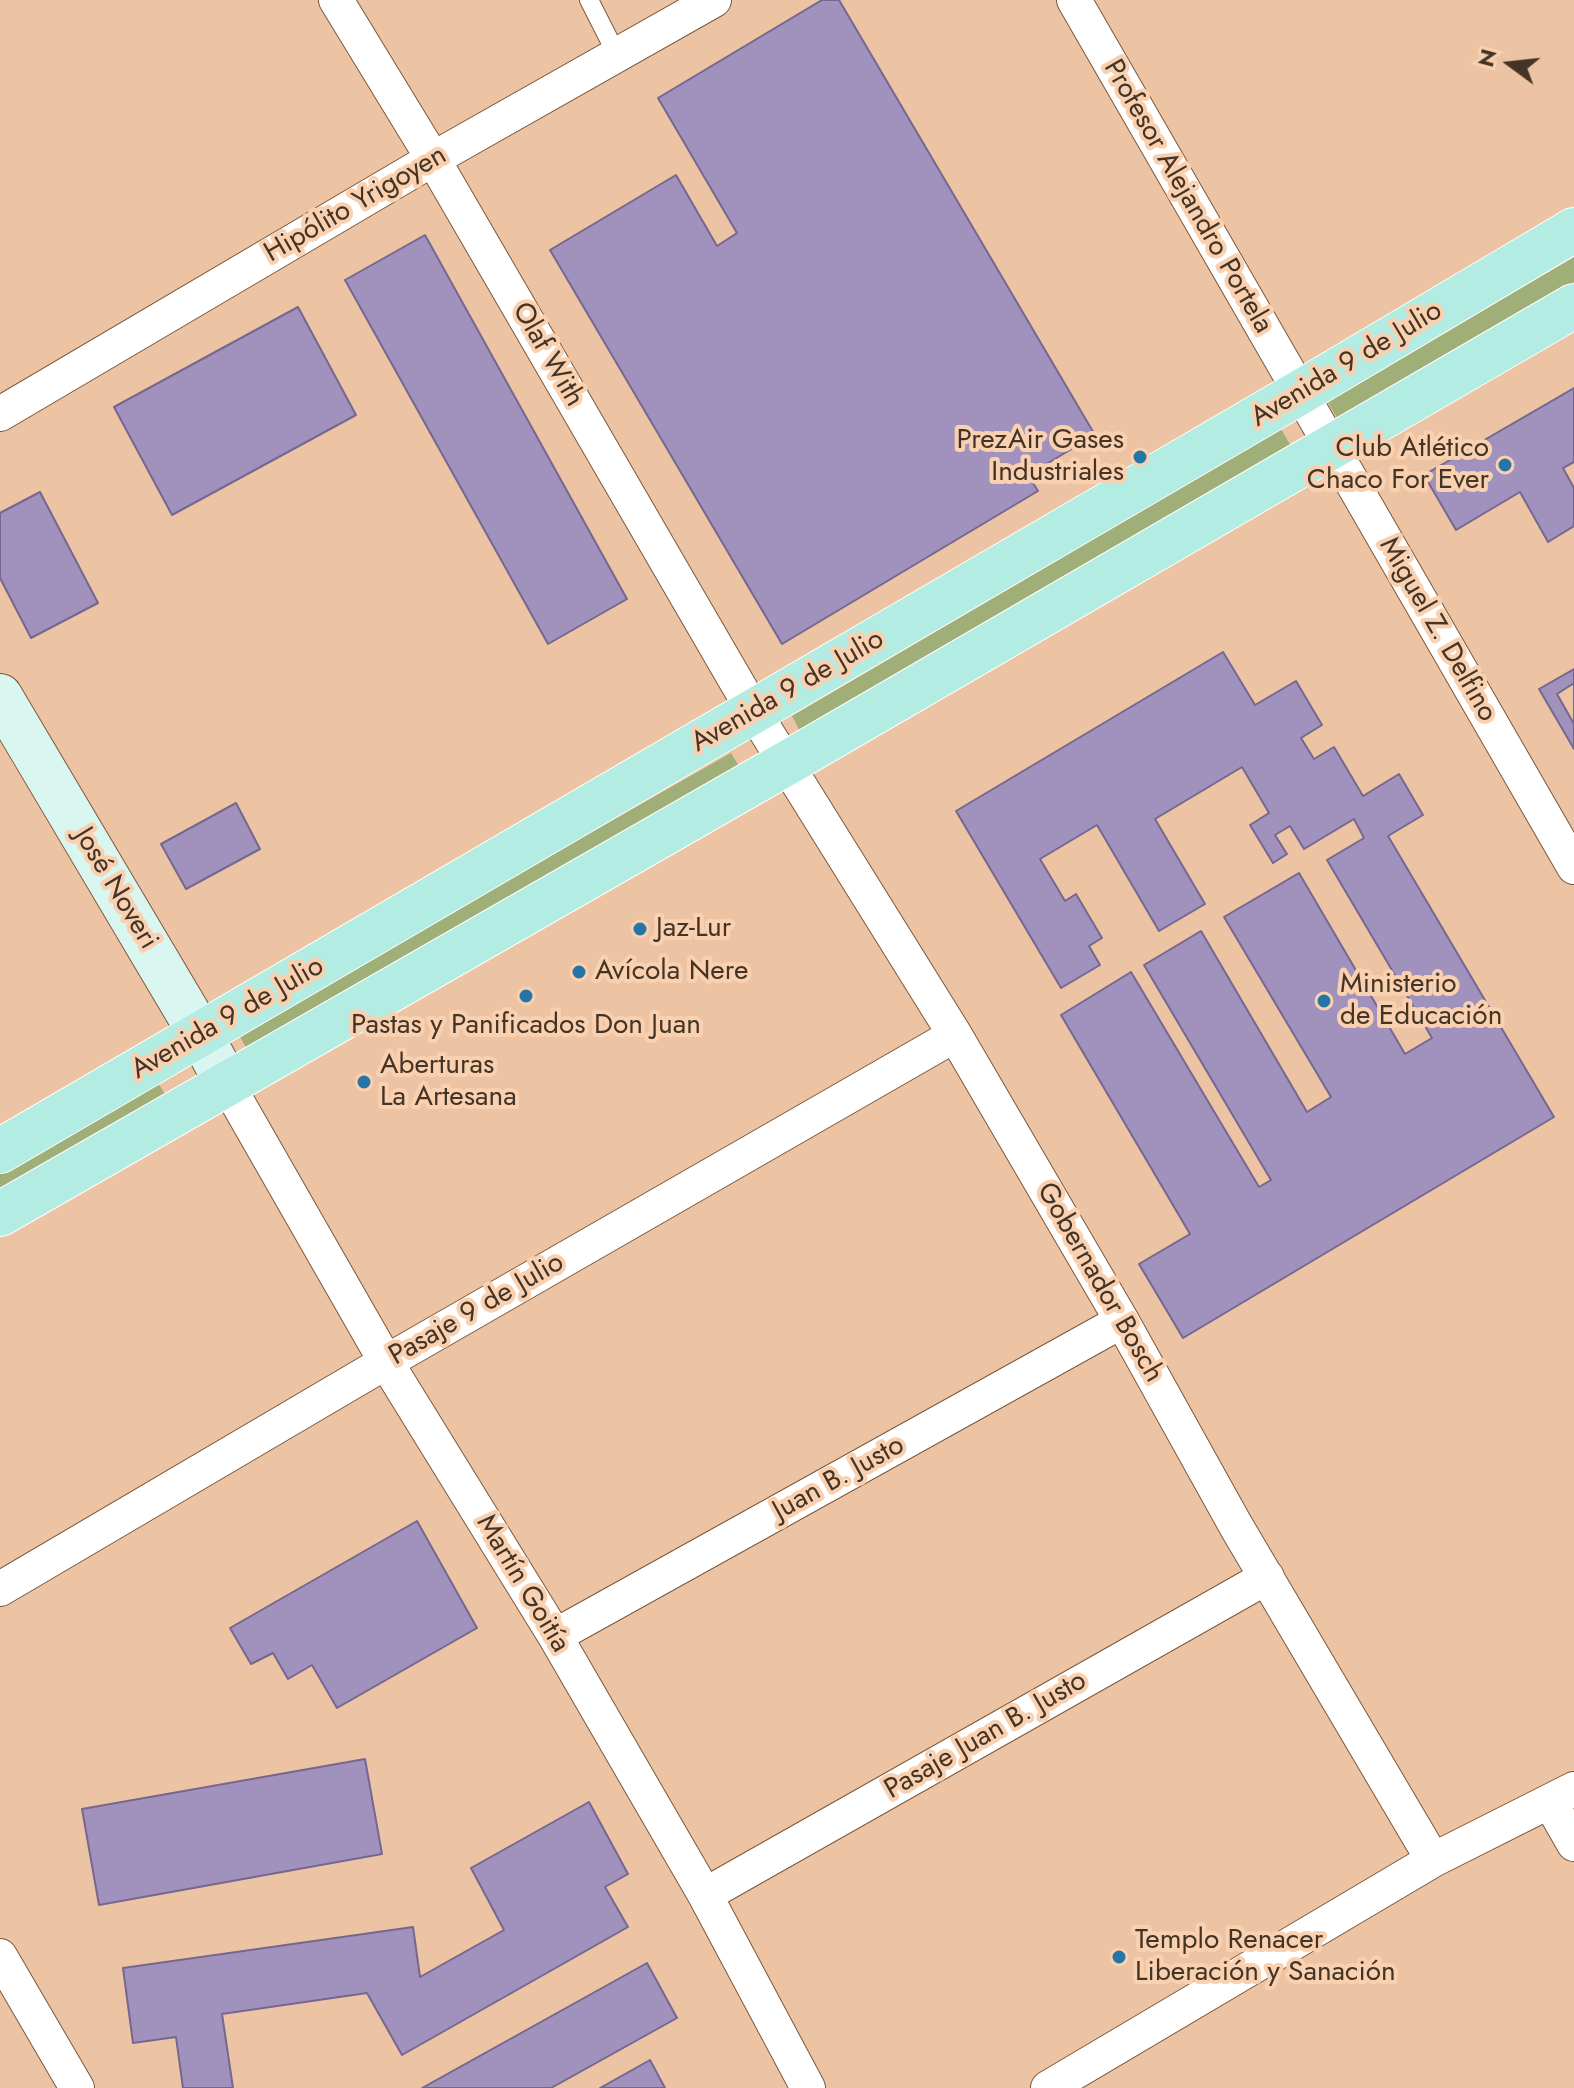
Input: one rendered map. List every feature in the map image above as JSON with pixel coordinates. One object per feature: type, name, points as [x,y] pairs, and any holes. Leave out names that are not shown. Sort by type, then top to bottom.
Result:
[{"type":"main road","name":"Avenida 9 de Julio","points":[[0,1151],[1574,230]]},
{"type":"main road","name":"Avenida 9 de Julio","points":[[0,1214],[787,763],[1574,306]]},
{"type":"street","name":"Olaf With","points":[[336,0],[433,159],[754,712]]},
{"type":"street","name":"Hipólito Yrigoyen","points":[[0,414],[433,159],[714,0]]},
{"type":"street","name":"Profesor Alejandro Portela","points":[[1074,0],[1299,393]]},
{"type":"street","name":"Miguel Z. Delfino","points":[[1299,393],[1574,867]]},
{"type":"street","name":"José Noveri","points":[[0,696],[227,1084]]},
{"type":"street","name":"Gobernador Bosch","points":[[754,712],[955,1035],[1433,1860]]},
{"type":"street","name":"Pasaje 9 de Julio","points":[[0,1589],[386,1362],[955,1035]]},
{"type":"street","name":"Martín Goitía","points":[[227,1084],[386,1362],[555,1636],[705,1895],[808,2088]]},
{"type":"street","name":"Juan B. Justo","points":[[555,1636],[1122,1321]]},
{"type":"street","name":"Pasaje Juan B. Justo","points":[[705,1895],[1267,1577]]},
{"type":"street","points":[[1048,2088],[1433,1860],[1562,1795],[1574,1844]]},
{"type":"street","points":[[0,1956],[77,2088]]},
{"type":"lane","points":[[589,0],[617,55]]},
{"type":"green space","points":[[1574,257],[1574,282],[1339,421],[1327,401]]},
{"type":"green space","points":[[1281,429],[1292,448],[802,735],[792,716]]},
{"type":"green space","points":[[731,753],[742,771],[248,1051],[238,1033]]},
{"type":"green space","points":[[156,1079],[166,1096],[0,1193],[0,1170]]},
{"type":"building","points":[[822,0],[839,0],[1095,435],[1028,475],[1038,491],[782,644],[550,250],[676,175],[717,246],[737,233],[658,98]]},
{"type":"building","points":[[425,235],[627,599],[548,644],[345,280]]},
{"type":"building","points":[[298,307],[356,415],[172,515],[114,407]]},
{"type":"building","name":"Club Atlético Chaco For Ever","points":[[1574,388],[1574,462],[1563,468],[1574,488],[1574,526],[1548,542],[1520,492],[1456,530],[1424,475]]},
{"type":"building","points":[[40,492],[98,603],[31,638],[0,578],[0,513]]},
{"type":"building","name":"Ministerio de Educación","points":[[1223,652],[1255,705],[1296,681],[1322,725],[1301,738],[1314,759],[1334,747],[1363,796],[1399,774],[1423,815],[1388,836],[1554,1117],[1183,1338],[1139,1264],[1190,1234],[1061,1015],[1131,972],[1259,1187],[1271,1180],[1144,965],[1201,931],[1307,1112],[1331,1097],[1224,917],[1299,873],[1405,1054],[1432,1038],[1327,860],[1364,838],[1354,819],[1304,849],[1290,826],[1275,835],[1287,854],[1273,863],[1250,825],[1269,813],[1242,767],[1155,819],[1205,904],[1159,931],[1097,825],[1040,859],[1065,901],[1076,894],[1102,938],[1089,946],[1100,965],[1061,988],[956,811]]},
{"type":"building","points":[[1574,669],[1574,749],[1539,689]]},
{"type":"building","points":[[1574,683],[1574,724],[1557,694]]},
{"type":"building","points":[[236,803],[260,849],[186,889],[161,844]]},
{"type":"building","points":[[417,1521],[477,1628],[337,1708],[312,1665],[288,1679],[273,1653],[251,1664],[230,1628]]},
{"type":"building","points":[[365,1759],[382,1854],[99,1905],[82,1809]]},
{"type":"building","points":[[589,1802],[628,1874],[605,1887],[628,1927],[402,2055],[367,1993],[222,2014],[233,2088],[183,2088],[176,2037],[133,2043],[123,1968],[413,1927],[420,1977],[504,1930],[471,1868]]},
{"type":"building","points":[[647,1963],[677,2018],[551,2088],[422,2088]]},
{"type":"building","points":[[650,2060],[665,2088],[600,2088]]},
{"type":"place","name":"PrezAir Gases Industriales","points":[[1140,457]]},
{"type":"place","name":"Club Atlético Chaco For Ever","points":[[1505,465]]},
{"type":"place","name":"Jaz-Lur","points":[[640,929]]},
{"type":"place","name":"Avícola Nere","points":[[579,972]]},
{"type":"place","name":"Pastas y Panificados Don Juan","points":[[526,996]]},
{"type":"place","name":"Ministerio de Educación","points":[[1324,1001]]},
{"type":"place","name":"Aberturas La Artesana","points":[[364,1082]]},
{"type":"place","name":"Templo Renacer Liberación y Sanación","points":[[1119,1957]]}]
